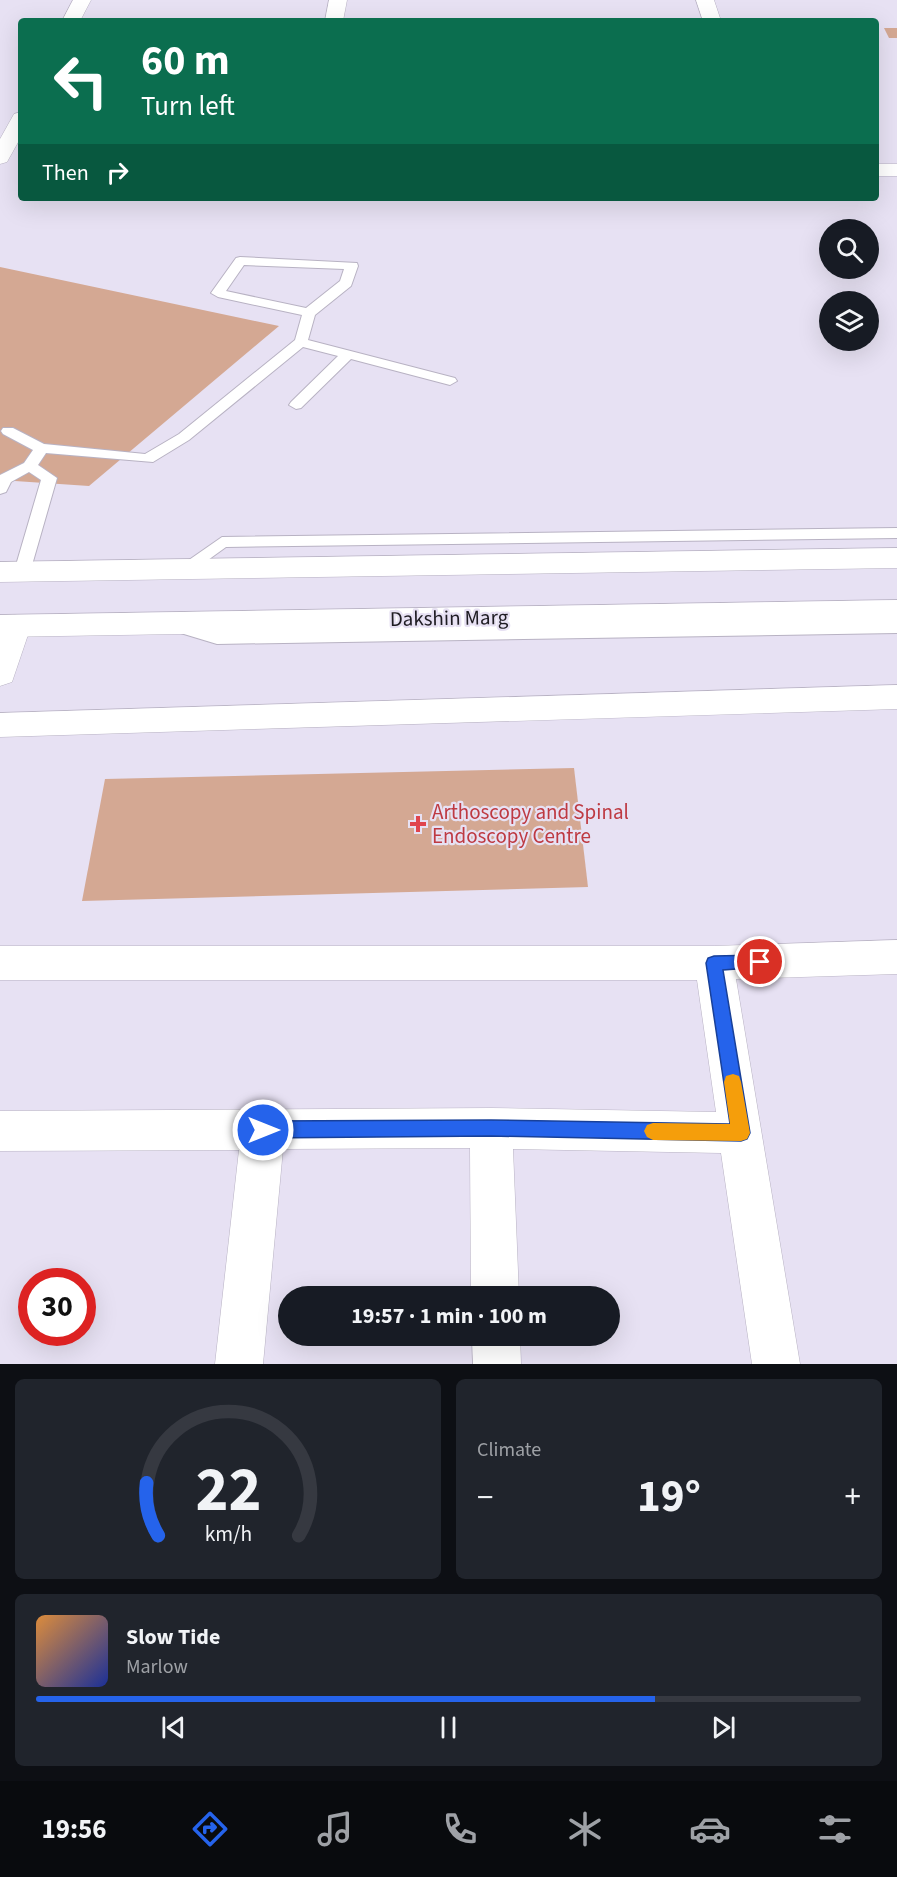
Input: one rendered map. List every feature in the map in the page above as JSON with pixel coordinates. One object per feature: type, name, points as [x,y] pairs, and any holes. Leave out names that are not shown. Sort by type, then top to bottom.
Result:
[{"type":"street","points":[[73,18],[82,0]]},
{"type":"street","points":[[335,18],[338,0]]},
{"type":"street","points":[[705,0],[711,18]]},
{"type":"street","points":[[0,159],[18,124]]},
{"type":"street","points":[[0,165],[18,166]]},
{"type":"street","points":[[879,170],[897,170]]},
{"type":"street","points":[[11,572],[897,558]]},
{"type":"street","name":"Dakshin Marg","points":[[7,626],[897,611]]},
{"type":"street","points":[[0,674],[7,626]]},
{"type":"street","points":[[0,724],[897,698]]},
{"type":"street","points":[[0,963],[714,963],[897,957]]},
{"type":"street","points":[[714,963],[776,1364]]},
{"type":"street","points":[[0,1131],[491,1128],[741,1133]]},
{"type":"street","points":[[491,1128],[495,1286]]},
{"type":"street","points":[[239,1364],[263,1130]]},
{"type":"street","points":[[496,1346],[496,1364]]},
{"type":"lane","points":[[8,430],[41,448],[148,459],[184,437],[301,342],[309,313],[346,283],[352,266],[240,261],[218,293],[309,313]]},
{"type":"lane","points":[[301,342],[450,381]]},
{"type":"lane","points":[[296,405],[348,354]]},
{"type":"lane","points":[[0,489],[4,479],[30,466],[41,448]]},
{"type":"lane","points":[[11,572],[49,478],[30,466]]},
{"type":"lane","points":[[184,569],[222,542],[897,533]]},
{"type":"lane","points":[[168,623],[218,638],[897,627]]},
{"type":"building","points":[[884,28],[897,28],[897,38],[889,38]]},
{"type":"building","points":[[0,267],[279,326],[89,486],[0,480]]},
{"type":"building","points":[[574,768],[588,887],[82,901],[105,779]]},
{"type":"slow traffic","points":[[653,1131],[741,1133],[733,1082]]},
{"type":"place","name":"Arthoscopy and Spinal Endoscopy Centre","points":[[418,824]]},
{"type":"route","points":[[263,1130],[491,1128],[741,1133],[714,963],[760,962]]}]
